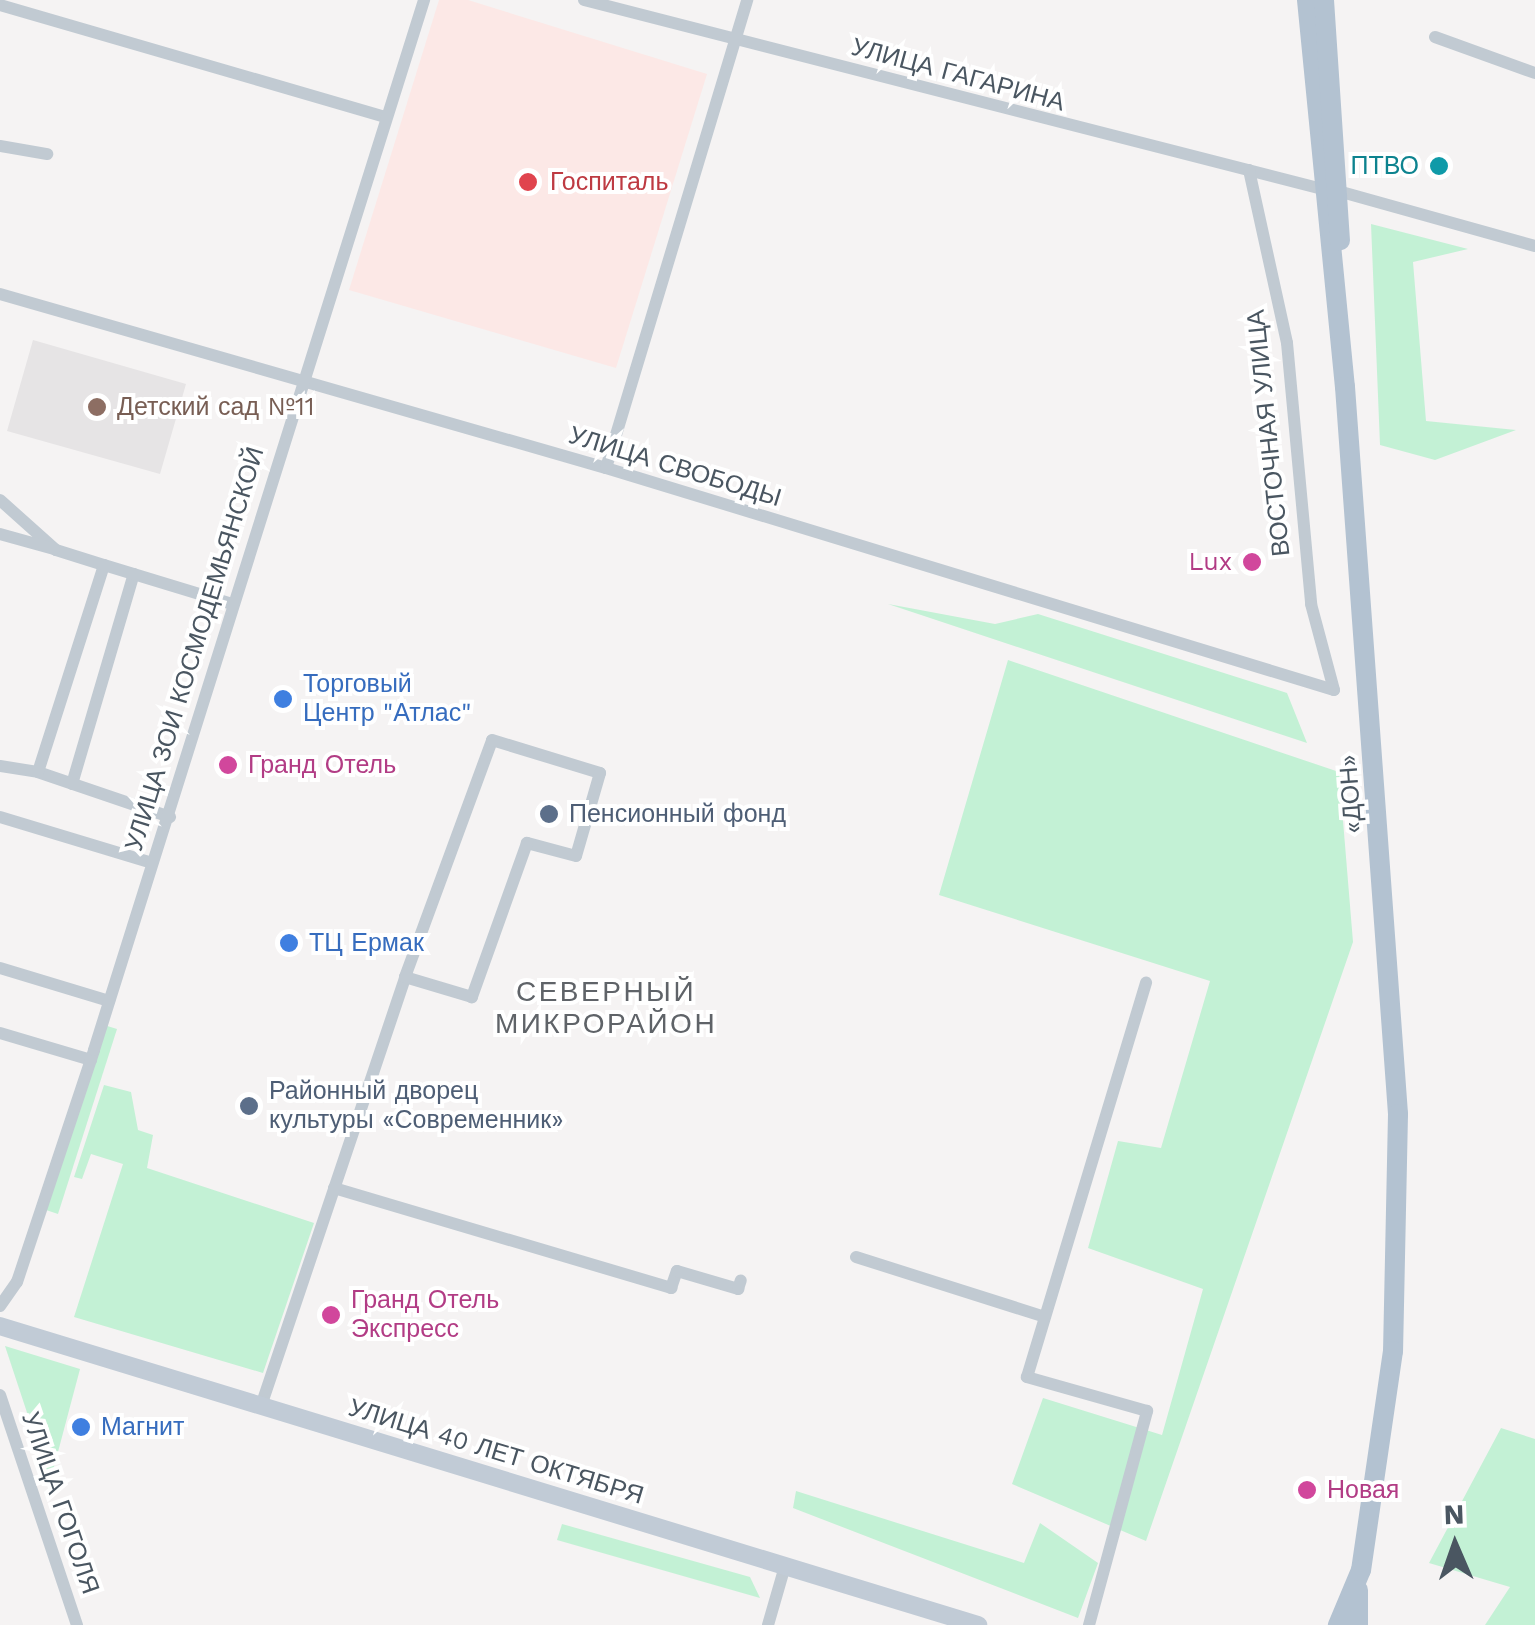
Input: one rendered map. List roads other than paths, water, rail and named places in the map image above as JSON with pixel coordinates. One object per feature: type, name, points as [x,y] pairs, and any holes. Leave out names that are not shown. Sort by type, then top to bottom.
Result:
[{"type":"main road","points":[[1307,0],[1330,190]]},
{"type":"main road","points":[[1324,0],[1330,190]]},
{"type":"main road","name":"«ДОН»","points":[[1330,190],[1393,1021],[1399,1203],[1393,1351],[1358,1583],[1358,1625]]},
{"type":"main road","name":"«ДОН»","points":[[1338,1625],[1358,1583]]},
{"type":"street","name":"УЛИЦА ЗОИ КОСМОДЕМЬЯНСКОЙ","points":[[0,1306],[17,1282],[110,1002],[170,817],[301,380],[424,0]]},
{"type":"street","name":"УЛИЦА ГАГАРИНА","points":[[584,0],[1106,139],[1330,190],[1535,246]]},
{"type":"street","points":[[606,468],[747,0]]},
{"type":"street","points":[[2,7],[386,117]]},
{"type":"street","points":[[1434,37],[1535,73]]},
{"type":"street","points":[[0,146],[46,154]]},
{"type":"street","name":"ВОСТОЧНАЯ УЛИЦА","points":[[1249,170],[1287,343],[1310,604],[1334,690]]},
{"type":"street","name":"УЛИЦА СВОБОДЫ","points":[[0,294],[606,468],[1334,690]]},
{"type":"street","points":[[0,500],[56,550]]},
{"type":"street","points":[[0,534],[232,604]]},
{"type":"street","points":[[38,772],[104,565]]},
{"type":"street","points":[[72,784],[134,574]]},
{"type":"street","points":[[261,1406],[404,977],[492,740],[600,773],[576,856],[527,843],[472,997],[404,977]]},
{"type":"street","points":[[0,766],[38,772],[170,817]]},
{"type":"street","points":[[0,817],[152,864]]},
{"type":"street","points":[[0,968],[110,1002]]},
{"type":"street","points":[[1089,1625],[1147,1410],[1026,1377],[1146,983]]},
{"type":"street","points":[[0,1033],[91,1060]]},
{"type":"street","points":[[334,1188],[671,1288],[676,1271],[738,1289],[741,1280]]},
{"type":"street","points":[[856,1258],[1045,1317]]},
{"type":"street","name":"УЛИЦА 40 ЛЕТ ОКТЯБРЯ","points":[[0,1326],[978,1625]]},
{"type":"street","name":"УЛИЦА ГОГОЛЯ","points":[[0,1394],[78,1625]]},
{"type":"street","points":[[768,1625],[785,1566]]},
{"type":"place","name":"ПТВО","points":[[1439,166]]},
{"type":"place","name":"Госпиталь","points":[[528,182]]},
{"type":"place","name":"Детский сад №11","points":[[97,407]]},
{"type":"place","name":"Lux","points":[[1252,562]]},
{"type":"place","name":"Торговый Центр \"Атлас\"","points":[[283,699]]},
{"type":"place","name":"Гранд Отель","points":[[228,765]]},
{"type":"place","name":"Пенсионный фонд","points":[[549,814]]},
{"type":"place","name":"ТЦ Ермак","points":[[289,943]]},
{"type":"place","name":"Районный дворец культуры «Современник»","points":[[249,1106]]},
{"type":"place","name":"Гранд Отель Экспресс","points":[[331,1315]]},
{"type":"place","name":"Магнит","points":[[81,1427]]},
{"type":"place","name":"Новая","points":[[1307,1490]]},
{"type":"district","name":"СЕВЕРНЫЙ МИКРОРАЙОН","points":[[606,1008]]}]
